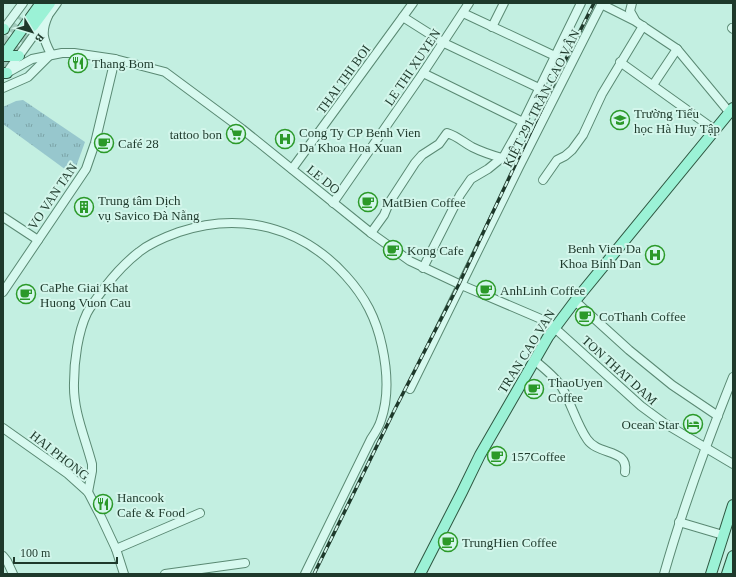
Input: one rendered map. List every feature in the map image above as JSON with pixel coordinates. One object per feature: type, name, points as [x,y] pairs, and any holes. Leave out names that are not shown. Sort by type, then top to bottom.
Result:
[{"type":"main road","points":[[22,18],[32,3]]},
{"type":"main road","points":[[3,56],[41,3]]},
{"type":"main road","points":[[33,26],[50,3]]},
{"type":"main road","points":[[3,56],[19,56]]},
{"type":"main road","name":"TRAN CAO VAN","points":[[420,574],[480,454],[534,360],[555,327],[731,110]]},
{"type":"main road","points":[[711,574],[733,505]]},
{"type":"main road","points":[[727,574],[733,556]]},
{"type":"street","points":[[3,29],[23,3]]},
{"type":"street","points":[[4,74],[19,56],[57,3]]},
{"type":"street","name":"THAI THI BOI","points":[[292,169],[414,3]]},
{"type":"street","name":"LE THI XUYEN","points":[[333,202],[444,43],[469,3]]},
{"type":"street","points":[[492,27],[504,3]]},
{"type":"street","points":[[423,268],[460,195],[471,179],[488,169],[502,158],[523,122],[581,3]]},
{"type":"street","name":"KIỆT 291 TRẦN CAO VÂN","points":[[410,389],[602,3],[635,21],[677,49],[731,110]]},
{"type":"street","points":[[632,3],[630,11],[635,21]]},
{"type":"street","points":[[463,13],[555,56]]},
{"type":"street","points":[[3,88],[28,77],[51,54],[45,44],[43,31],[48,16]]},
{"type":"street","points":[[403,17],[444,43],[539,88]]},
{"type":"street","points":[[543,180],[556,160],[566,156],[580,139],[602,94],[643,26]]},
{"type":"street","points":[[653,85],[677,49]]},
{"type":"street","name":"LE DO","points":[[4,74],[32,59],[51,54],[74,53],[115,59],[165,72],[175,78],[292,169],[371,233],[410,261],[462,286],[548,322],[555,327]]},
{"type":"street","name":"LE DO","points":[[19,56],[32,59]]},
{"type":"street","name":"VO VAN TAN","points":[[3,292],[86,169],[95,143],[115,59]]},
{"type":"street","points":[[620,62],[715,130]]},
{"type":"street","points":[[423,73],[523,122]]},
{"type":"street","points":[[371,233],[384,215],[389,203],[415,163],[422,155],[439,144],[447,133],[456,136],[487,154],[502,158]]},
{"type":"street","points":[[3,217],[38,240]]},
{"type":"street","points":[[88,492],[92,464],[76,409],[74,381],[77,350],[85,320],[88,312],[103,290],[120,269],[140,251],[169,235],[209,224],[226,222],[259,225],[279,230],[304,240],[324,254],[337,266],[357,289],[376,321],[380,334],[386,368],[385,398],[381,422],[371,439],[305,574]]},
{"type":"street","points":[[576,301],[629,350],[672,385],[718,416]]},
{"type":"street","name":"TON THAT DAM","points":[[555,327],[641,406],[664,423],[733,464]]},
{"type":"street","points":[[534,360],[553,376],[562,388],[588,441],[596,447],[620,456],[625,461],[625,472]]},
{"type":"street","points":[[664,574],[679,522],[705,448],[733,378]]},
{"type":"street","name":"HAI PHONG","points":[[3,428],[68,474],[88,492],[116,549],[124,574]]},
{"type":"street","points":[[116,549],[200,513]]},
{"type":"street","points":[[679,522],[723,536]]},
{"type":"street","points":[[3,556],[7,560],[13,574]]},
{"type":"street","points":[[165,574],[245,563]]},
{"type":"green space","points":[[23,100],[85,142],[73,175],[3,124],[3,107],[16,101]]},
{"type":"tunnel","points":[[3,45],[22,18]]},
{"type":"tunnel","points":[[3,66],[33,26]]},
{"type":"railway","points":[[314,574],[395,409],[459,284],[552,87],[594,3]]},
{"type":"place","name":"Thang Bom","points":[[78,63]]},
{"type":"place","name":"Trường Tiểu học Hà Huy Tập","points":[[620,120]]},
{"type":"place","name":"tattoo bon","points":[[236,134]]},
{"type":"place","name":"Cong Ty CP Benh Vien Da Khoa Hoa Xuan","points":[[285,139]]},
{"type":"place","name":"Café 28","points":[[104,143]]},
{"type":"place","name":"MatBien Coffee","points":[[368,202]]},
{"type":"place","name":"Trung tâm Dịch vụ Savico Đà Nẵng","points":[[84,207]]},
{"type":"place","name":"Kong Cafe","points":[[393,250]]},
{"type":"place","name":"Benh Vien Da Khoa Binh Dan","points":[[655,255]]},
{"type":"place","name":"AnhLinh Coffee","points":[[486,290]]},
{"type":"place","name":"CaPhe Giai Khat Huong Vuon Cau","points":[[26,294]]},
{"type":"place","name":"CoThanh Coffee","points":[[585,316]]},
{"type":"place","name":"ThaoUyen Coffee","points":[[534,389]]},
{"type":"place","name":"Ocean Star","points":[[693,424]]},
{"type":"place","name":"157Coffee","points":[[497,456]]},
{"type":"place","name":"Hancook Cafe & Food","points":[[103,504]]},
{"type":"place","name":"TrungHien Coffee","points":[[448,542]]}]
